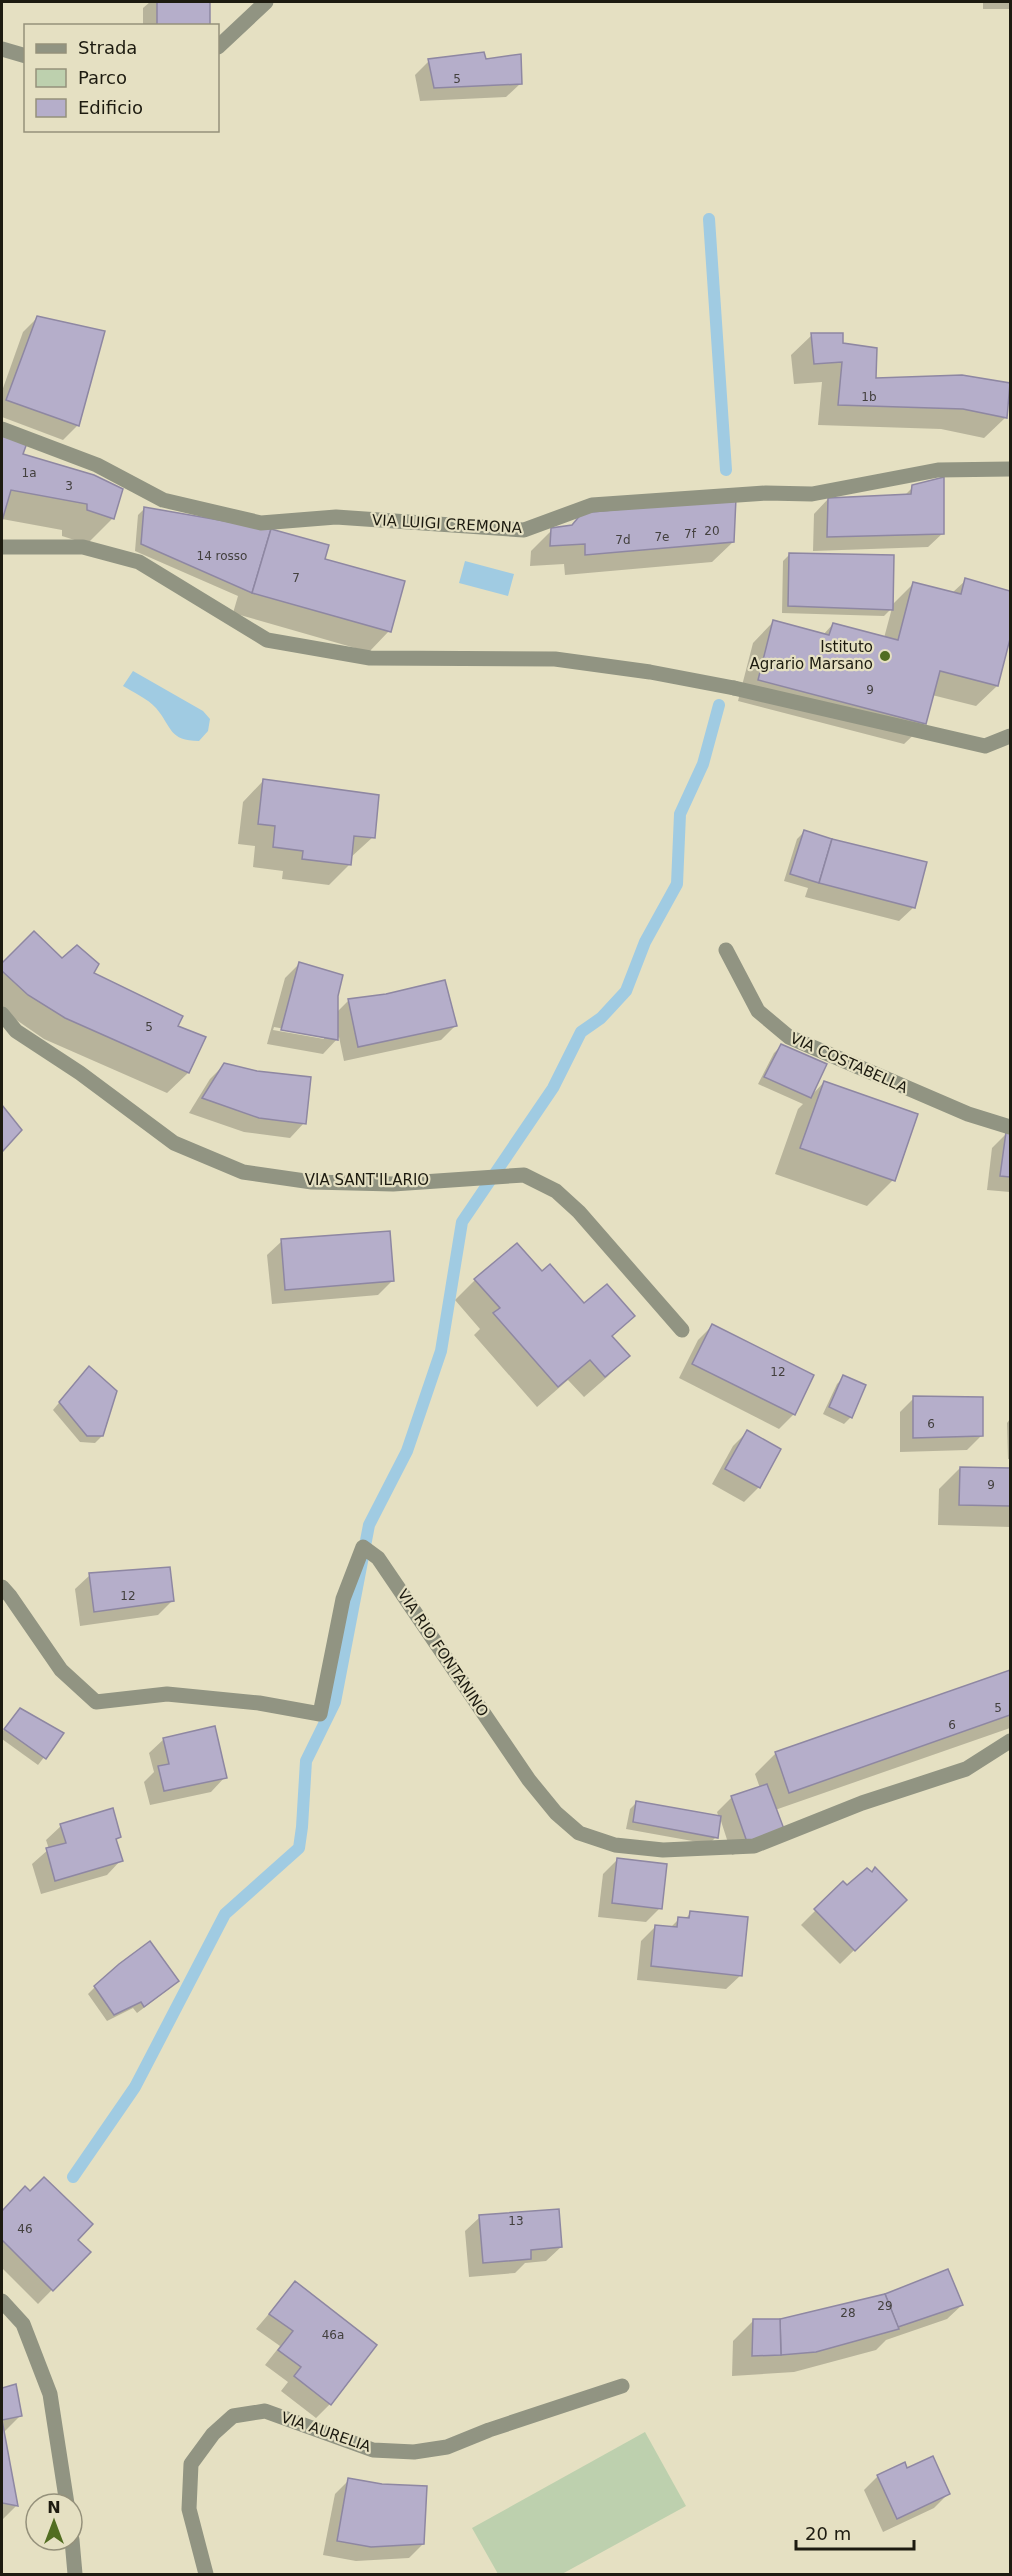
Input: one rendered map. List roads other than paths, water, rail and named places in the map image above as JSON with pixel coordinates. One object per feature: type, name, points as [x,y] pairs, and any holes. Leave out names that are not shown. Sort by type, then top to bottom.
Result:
[{"type":"street","points":[[219,46],[266,2]]},
{"type":"street","points":[[2,49],[24,55]]},
{"type":"street","name":"VIA LUIGI CREMONA","points":[[2,429],[98,465],[163,500],[261,523],[336,517],[524,530],[592,505],[765,493],[812,494],[938,470],[1011,469]]},
{"type":"street","points":[[2,548],[83,548],[139,562],[267,640],[370,658],[555,659],[650,672],[734,688],[985,746],[1011,736]]},
{"type":"street","name":"VIA COSTABELLA","points":[[726,950],[758,1011],[789,1037],[968,1114],[1011,1127]]},
{"type":"street","name":"VIA SANT'ILARIO","points":[[2,1014],[16,1031],[80,1074],[174,1143],[243,1172],[312,1182],[393,1184],[524,1175],[556,1191],[579,1212],[682,1330]]},
{"type":"street","name":"VIA RIO FONTANINO","points":[[2,1587],[61,1670],[96,1702],[167,1694],[259,1703],[320,1714],[343,1599],[363,1547],[378,1558],[529,1780],[549,1805],[579,1833],[615,1845],[663,1850],[754,1846],[862,1803],[966,1768],[1011,1741]]},
{"type":"street","points":[[2,2301],[23,2324],[51,2394],[66,2492]]},
{"type":"street","name":"VIA AURELIA","points":[[206,2574],[189,2509],[191,2464],[213,2434],[233,2416],[265,2411],[373,2450],[414,2452],[447,2446],[622,2386]]},
{"type":"street","points":[[73,2552],[75,2574]]},
{"type":"water","points":[[465,561],[514,574],[508,596],[459,583]]},
{"type":"water","points":[[133,671],[203,711],[210,719],[208,731],[199,741],[176,736],[153,705],[123,686]]},
{"type":"waterway","points":[[709,219],[726,470]]},
{"type":"waterway","points":[[73,2177],[135,2087],[225,1914],[299,1848],[306,1761],[335,1702],[369,1525],[407,1451],[441,1351],[462,1222],[553,1088],[581,1032],[601,1018],[626,991],[645,942],[677,884],[680,814],[703,764],[719,705]]},
{"type":"place","name":"Istituto Agrario Marsano","points":[[885,656]]}]
